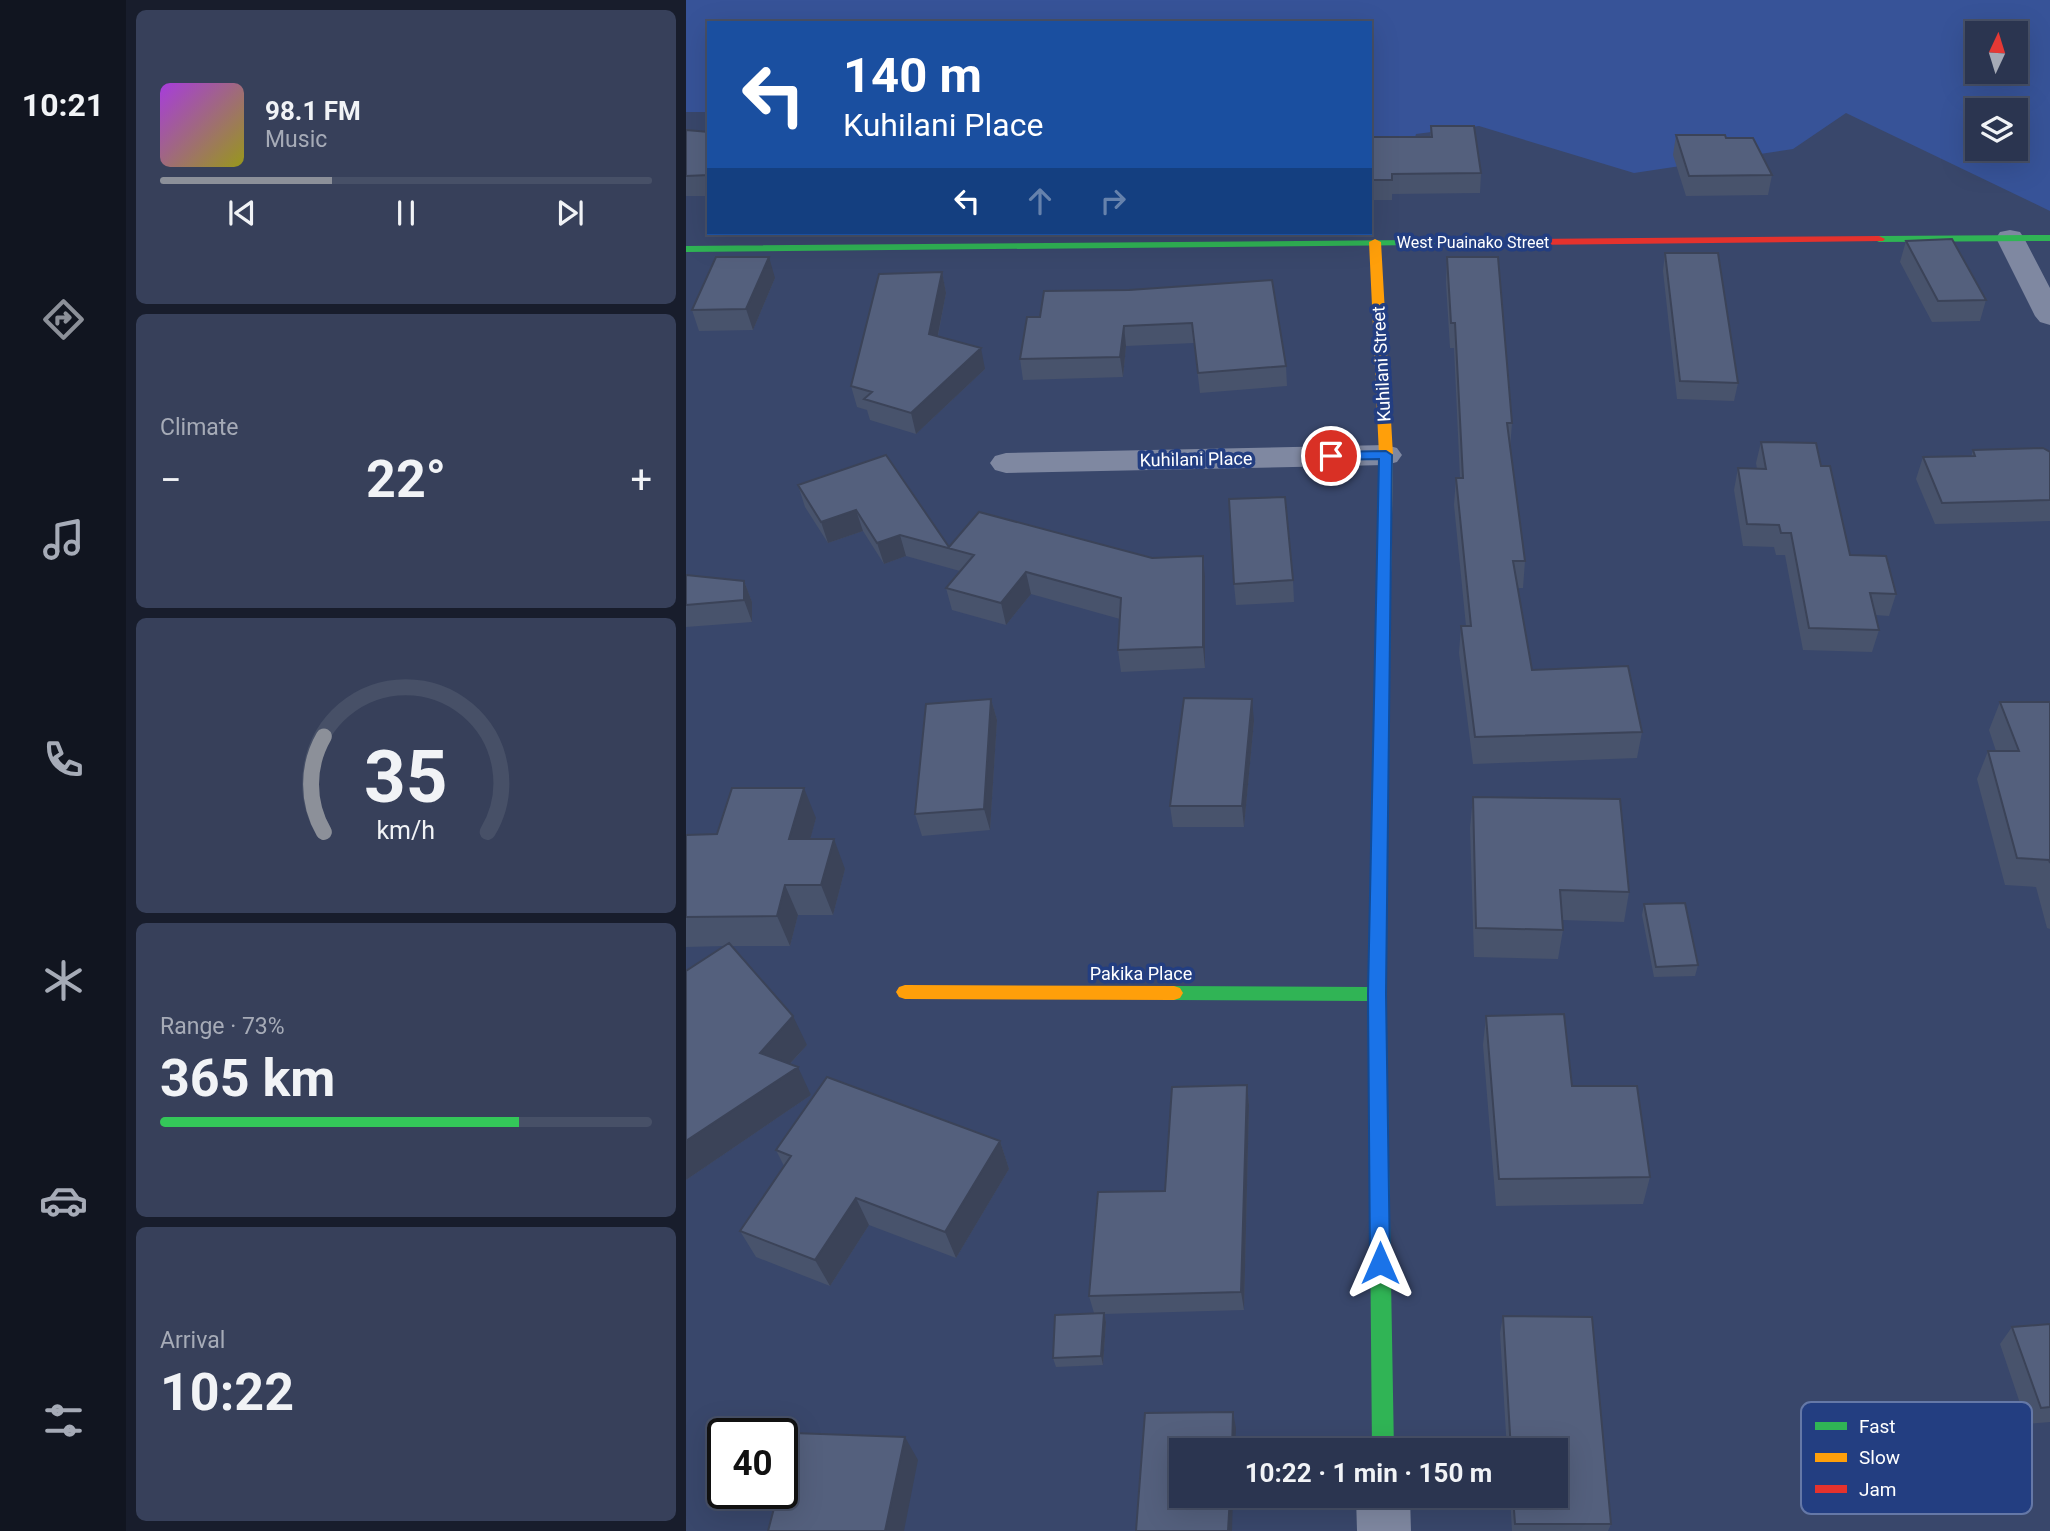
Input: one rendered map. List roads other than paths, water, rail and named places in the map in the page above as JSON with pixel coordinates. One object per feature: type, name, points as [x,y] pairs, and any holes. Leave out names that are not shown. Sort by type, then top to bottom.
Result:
[{"type":"main road","name":"West Puainako Street","points":[[686,249],[2050,238]]},
{"type":"main road","name":"Kuhilani Street","points":[[1376,242],[1386,455],[1377,994],[1382,1438]]},
{"type":"main road","name":"Pakika Place","points":[[905,992],[1377,994]]},
{"type":"street","points":[[2010,238],[2050,316]]},
{"type":"street","name":"Kuhilani Place","points":[[1006,463],[1386,455]]},
{"type":"street","points":[[1383,1508],[1384,1531]]}]
